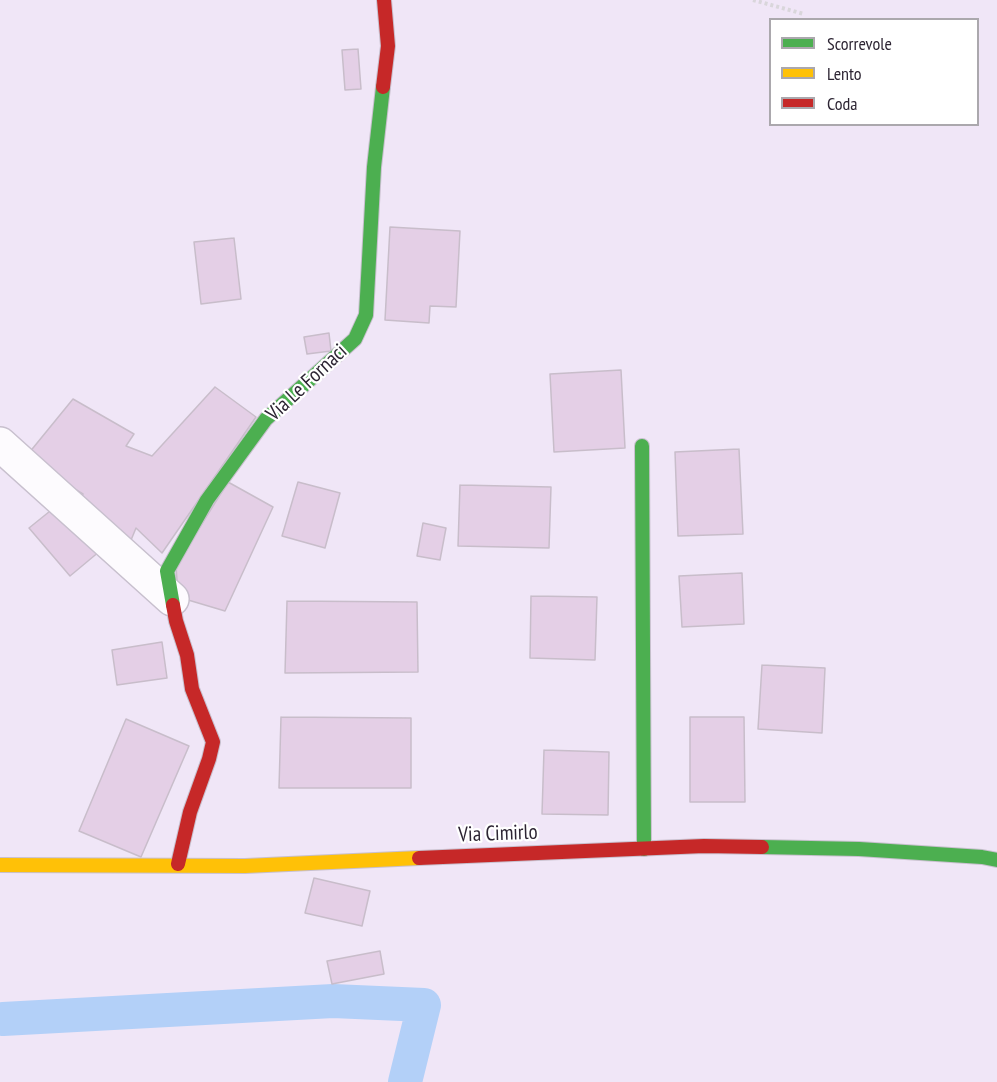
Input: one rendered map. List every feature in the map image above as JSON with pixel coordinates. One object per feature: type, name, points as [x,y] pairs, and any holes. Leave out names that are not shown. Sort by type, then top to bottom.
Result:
[{"type":"street","name":"Via Le Fornaci","points":[[178,864],[190,812],[213,742],[192,689],[187,655],[176,621],[167,571],[207,500],[266,419],[355,339],[366,315],[374,167],[388,46],[384,0]]},
{"type":"street","points":[[0,444],[172,599]]},
{"type":"street","points":[[642,446],[644,849]]},
{"type":"street","name":"Via Cimirlo","points":[[0,865],[245,866],[704,846],[859,849],[997,860]]},
{"type":"path","points":[[753,0],[804,14]]},
{"type":"building","points":[[358,49],[361,89],[345,90],[342,50]]},
{"type":"building","points":[[390,227],[460,231],[456,307],[430,306],[429,323],[385,320]]},
{"type":"building","points":[[234,238],[241,299],[201,304],[194,242]]},
{"type":"building","points":[[329,333],[331,351],[307,354],[304,337]]},
{"type":"building","points":[[621,370],[625,448],[554,452],[550,374]]},
{"type":"building","points":[[215,387],[256,417],[162,553],[136,528],[129,545],[78,507],[83,494],[24,459],[73,399],[134,434],[126,446],[152,456]]},
{"type":"building","points":[[739,449],[743,534],[678,536],[675,452]]},
{"type":"building","points":[[228,482],[273,507],[225,611],[178,597],[176,565]]},
{"type":"building","points":[[298,482],[340,493],[325,548],[282,536]]},
{"type":"building","points":[[460,485],[551,487],[549,548],[458,546]]},
{"type":"building","points":[[60,503],[100,551],[70,576],[29,528]]},
{"type":"building","points":[[423,523],[446,528],[440,560],[417,556]]},
{"type":"building","points":[[742,573],[744,624],[682,627],[679,576]]},
{"type":"building","points":[[531,596],[597,597],[595,660],[530,658]]},
{"type":"building","points":[[287,601],[417,602],[418,672],[285,673]]},
{"type":"building","points":[[162,642],[167,678],[117,685],[112,650]]},
{"type":"building","points":[[762,665],[825,668],[822,733],[758,729]]},
{"type":"building","points":[[281,717],[411,718],[411,788],[279,788]]},
{"type":"building","points":[[690,717],[744,717],[745,802],[690,802]]},
{"type":"building","points":[[126,719],[189,746],[141,857],[79,831]]},
{"type":"building","points":[[544,750],[609,752],[608,815],[542,814]]},
{"type":"building","points":[[314,878],[370,891],[362,926],[305,913]]},
{"type":"building","points":[[380,951],[384,974],[332,984],[327,961]]},
{"type":"waterway","points":[[3,1019],[333,1001],[424,1005],[405,1082]]},
{"type":"traffic: fast","points":[[173,605],[167,571],[207,500],[266,419],[355,339],[366,315],[374,167],[383,87]]},
{"type":"traffic: fast","points":[[642,446],[644,849]]},
{"type":"traffic: fast","points":[[762,847],[859,849],[997,860]]},
{"type":"traffic: slow","points":[[0,865],[245,866],[419,858]]},
{"type":"traffic: jam","points":[[383,87],[388,46],[384,0]]},
{"type":"traffic: jam","points":[[173,605],[187,655],[192,689],[213,742],[190,812],[178,864]]},
{"type":"traffic: jam","points":[[419,858],[704,846],[762,847]]}]
